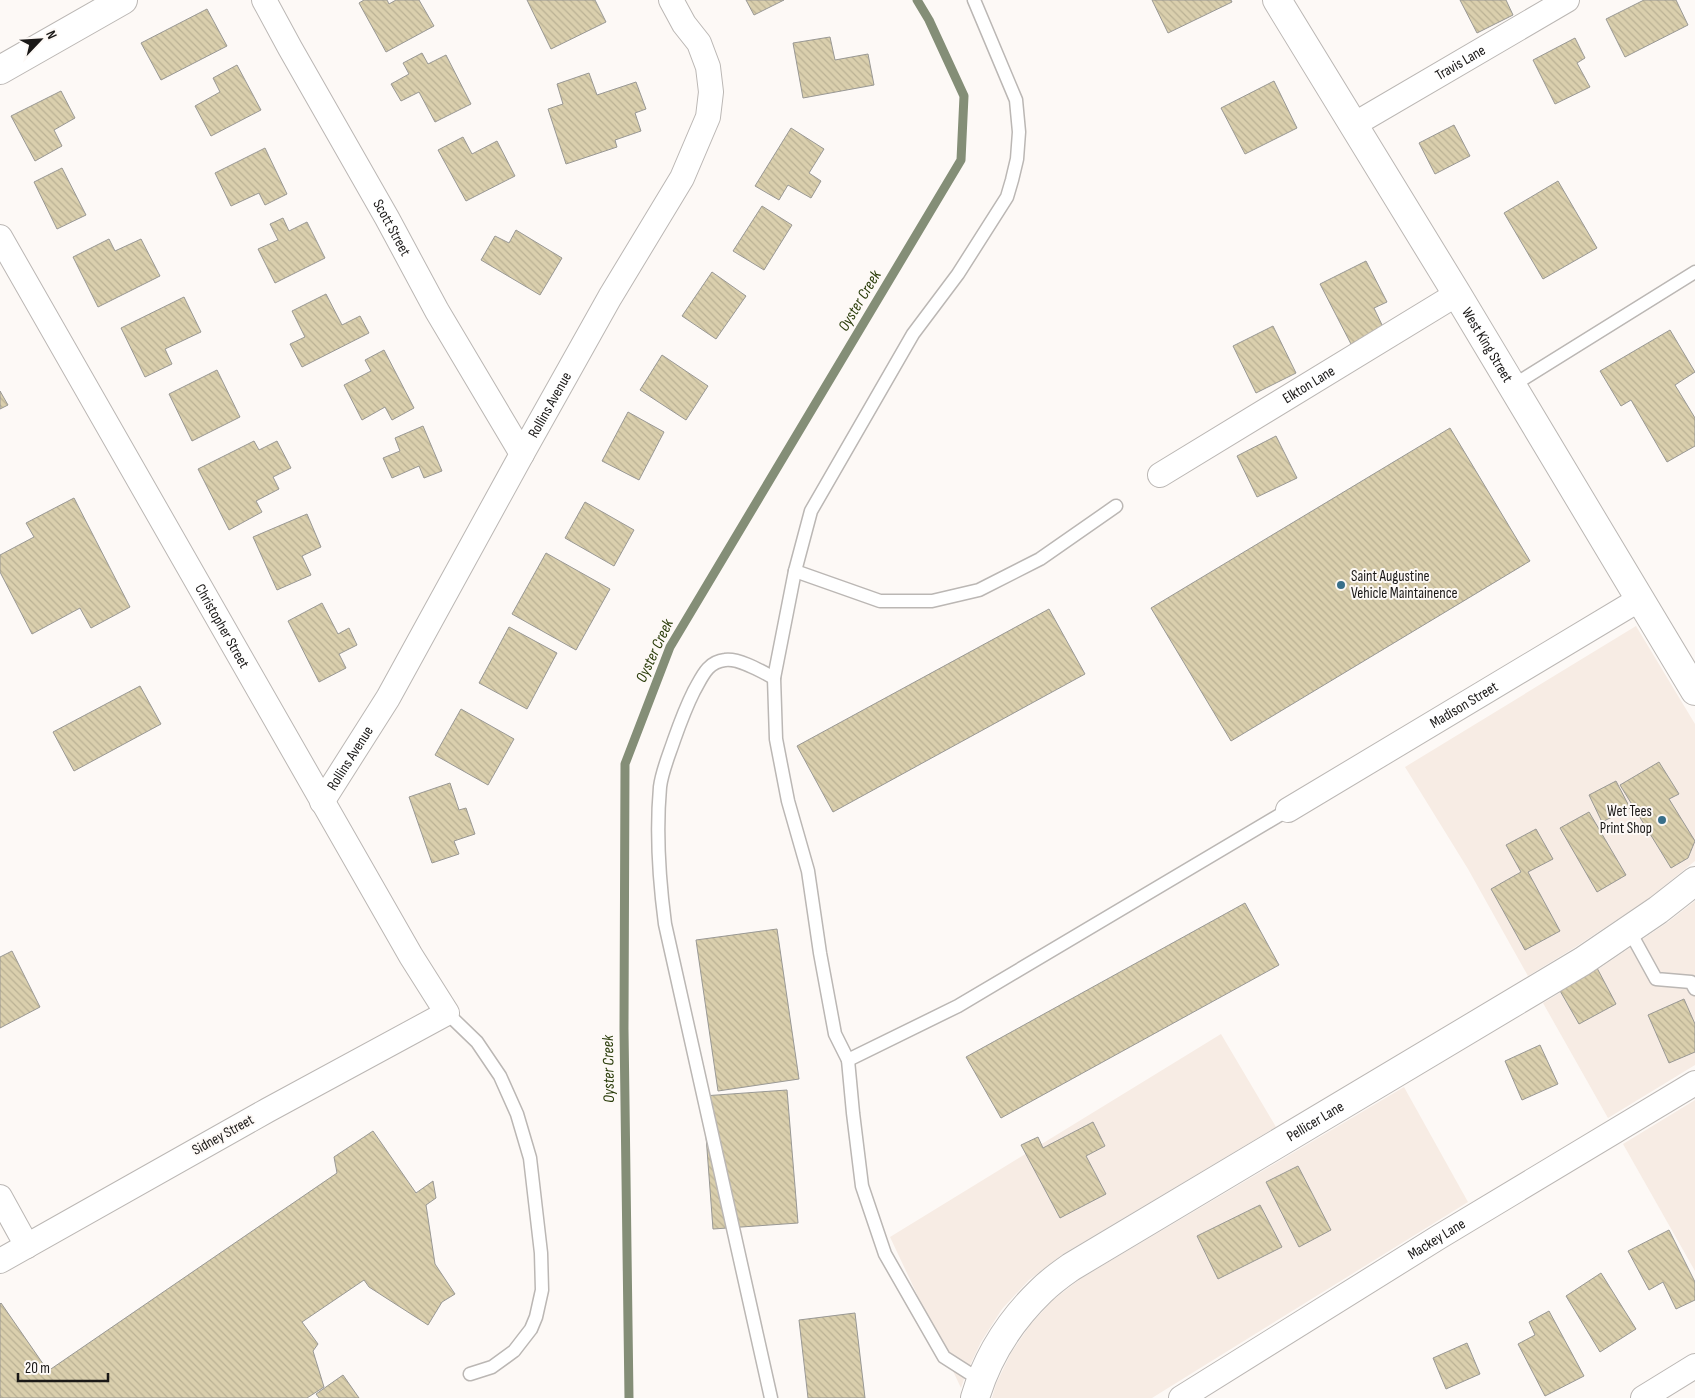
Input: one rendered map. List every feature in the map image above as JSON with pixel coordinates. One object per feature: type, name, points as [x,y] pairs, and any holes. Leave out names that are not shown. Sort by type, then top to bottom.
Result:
[{"type":"main road","points":[[0,70],[123,0]]},
{"type":"main road","name":"West King Street","points":[[1278,0],[1458,294],[1695,691]]},
{"type":"main road","name":"Pellicer Lane","points":[[977,1389],[996,1347],[1017,1316],[1042,1289],[1071,1267],[1583,961],[1658,910],[1695,881]]},
{"type":"street","name":"Scott Street","points":[[264,0],[387,218],[437,311],[522,454]]},
{"type":"street","name":"Rollins Avenue","points":[[322,802],[388,698],[610,297],[682,178],[708,117],[711,92],[708,67],[699,43],[684,24],[671,0]]},
{"type":"street","name":"Travis Lane","points":[[1355,124],[1567,0]]},
{"type":"street","name":"Christopher Street","points":[[0,237],[410,956],[447,1013]]},
{"type":"street","name":"Elkton Lane","points":[[1160,475],[1458,294]]},
{"type":"street","name":"Madison Street","points":[[1288,810],[1640,598]]},
{"type":"street","name":"Sidney Street","points":[[0,1261],[268,1110],[447,1013]]},
{"type":"street","name":"Mackey Lane","points":[[1181,1398],[1447,1232],[1695,1083]]},
{"type":"street","points":[[0,1196],[27,1246]]},
{"type":"street","points":[[1643,1398],[1695,1366]]},
{"type":"lane","points":[[974,0],[1016,100],[1019,132],[1017,159],[1007,197],[958,274],[914,334],[811,511],[795,571],[774,678],[776,740],[788,801],[808,871],[820,953],[835,1034],[848,1060],[862,1186],[886,1254],[944,1357],[977,1389]]},
{"type":"lane","points":[[1512,386],[1695,272]]},
{"type":"lane","points":[[795,571],[880,601],[932,601],[979,590],[1040,559],[1116,506]]},
{"type":"lane","points":[[771,1398],[665,924],[659,870],[659,811],[660,787],[666,763],[688,703],[705,671],[716,662],[731,660],[753,667],[774,678]]},
{"type":"lane","points":[[848,1060],[958,1006],[1288,810]]},
{"type":"lane","points":[[1629,930],[1656,979],[1694,983]]},
{"type":"lane","points":[[447,1013],[477,1042],[500,1076],[517,1114],[530,1158],[540,1253],[542,1290],[536,1317],[531,1329],[514,1351],[492,1366],[470,1374]]},
{"type":"shaded area","points":[[1636,626],[1695,724],[1695,861],[1648,899],[1528,976],[1468,869],[1405,767]]},
{"type":"shaded area","points":[[1695,901],[1695,1065],[1608,1118],[1543,1003],[1591,974],[1668,922]]},
{"type":"shaded area","points":[[1221,1034],[1276,1127],[1063,1254],[1029,1280],[1002,1309],[981,1342],[961,1388],[890,1237]]},
{"type":"shaded area","points":[[1404,1087],[1468,1202],[1152,1398],[992,1398],[996,1384],[1011,1353],[1030,1325],[1053,1300],[1080,1279]]},
{"type":"shaded area","points":[[1695,1100],[1695,1271],[1623,1144]]},
{"type":"building","points":[[364,0],[387,0],[389,4],[396,0],[419,0],[434,26],[386,52],[359,3]]},
{"type":"building","points":[[527,0],[595,0],[606,22],[551,49]]},
{"type":"building","points":[[746,0],[784,0],[754,15]]},
{"type":"building","points":[[1152,0],[1231,0],[1232,2],[1168,33]]},
{"type":"building","points":[[1460,0],[1506,0],[1513,15],[1477,33]]},
{"type":"building","points":[[1644,0],[1676,0],[1688,25],[1625,57],[1606,19]]},
{"type":"building","points":[[207,9],[227,46],[161,80],[141,43]]},
{"type":"building","points":[[830,37],[835,60],[868,54],[874,85],[803,98],[793,43]]},
{"type":"building","points":[[1575,38],[1585,58],[1577,63],[1590,87],[1555,104],[1533,60]]},
{"type":"building","points":[[422,53],[428,64],[446,55],[471,104],[435,122],[419,92],[401,101],[391,84],[409,74],[403,63]]},
{"type":"building","points":[[237,65],[261,110],[211,136],[195,106],[220,92],[213,78]]},
{"type":"building","points":[[589,73],[597,95],[636,82],[646,109],[635,113],[641,131],[615,140],[617,147],[566,164],[548,109],[563,104],[557,84]]},
{"type":"building","points":[[1274,81],[1297,128],[1245,154],[1221,108]]},
{"type":"building","points":[[61,91],[75,118],[54,130],[62,146],[35,161],[11,116]]},
{"type":"building","points":[[1454,125],[1470,156],[1435,174],[1419,143]]},
{"type":"building","points":[[791,128],[824,149],[809,173],[821,181],[811,198],[788,185],[779,200],[755,186]]},
{"type":"building","points":[[463,137],[472,154],[497,141],[515,176],[466,201],[438,150]]},
{"type":"building","points":[[265,148],[287,194],[265,205],[259,193],[231,206],[215,173]]},
{"type":"building","points":[[62,168],[86,215],[57,229],[34,182]]},
{"type":"building","points":[[1558,181],[1597,248],[1543,279],[1504,213]]},
{"type":"building","points":[[762,206],[792,225],[764,270],[733,251]]},
{"type":"building","points":[[283,218],[289,231],[307,222],[325,258],[275,283],[258,249],[278,240],[270,224]]},
{"type":"building","points":[[516,230],[562,258],[540,295],[481,260],[495,236],[509,243]]},
{"type":"building","points":[[109,239],[115,251],[141,239],[160,276],[98,307],[73,257]]},
{"type":"building","points":[[1366,261],[1387,302],[1374,308],[1383,327],[1351,344],[1320,284]]},
{"type":"building","points":[[712,272],[746,296],[716,339],[682,316]]},
{"type":"building","points":[[326,294],[342,325],[360,316],[369,333],[302,367],[290,344],[305,337],[292,311]]},
{"type":"building","points":[[184,297],[201,332],[165,349],[172,364],[145,377],[121,328]]},
{"type":"building","points":[[1273,326],[1296,373],[1256,393],[1233,346]]},
{"type":"building","points":[[1670,330],[1695,372],[1675,385],[1695,418],[1695,446],[1667,462],[1631,400],[1621,406],[1600,371]]},
{"type":"building","points":[[384,350],[414,408],[392,420],[385,407],[362,420],[344,385],[371,371],[365,360]]},
{"type":"building","points":[[662,355],[708,386],[686,420],[640,390]]},
{"type":"building","points":[[217,370],[240,417],[192,441],[169,394]]},
{"type":"building","points":[[0,391],[8,405],[0,409]]},
{"type":"building","points":[[628,412],[664,432],[639,480],[602,461]]},
{"type":"building","points":[[423,426],[442,471],[424,478],[419,466],[392,478],[383,458],[400,451],[395,438]]},
{"type":"building","name":"Saint Augustine Vehicle Maintainence","points":[[1450,428],[1530,561],[1231,741],[1151,608]]},
{"type":"building","points":[[1276,436],[1297,478],[1257,497],[1237,456]]},
{"type":"building","points":[[254,441],[259,450],[277,441],[291,468],[273,477],[279,489],[256,501],[262,512],[229,530],[198,469]]},
{"type":"building","points":[[74,498],[130,607],[91,628],[80,608],[32,634],[0,572],[0,555],[34,537],[26,523]]},
{"type":"building","points":[[585,502],[634,530],[614,566],[565,538]]},
{"type":"building","points":[[307,514],[321,547],[302,556],[311,575],[277,590],[253,537]]},
{"type":"building","points":[[546,553],[610,589],[576,650],[512,614]]},
{"type":"building","points":[[322,603],[338,634],[349,628],[357,645],[339,654],[346,668],[319,682],[288,621]]},
{"type":"building","points":[[1049,609],[1085,674],[833,812],[797,746]]},
{"type":"building","points":[[509,627],[557,653],[527,709],[479,683]]},
{"type":"building","points":[[140,686],[161,724],[74,771],[53,732]]},
{"type":"building","points":[[461,709],[514,739],[488,785],[435,755]]},
{"type":"building","name":"Wet Tees Print Shop","points":[[1659,762],[1679,794],[1669,799],[1695,841],[1688,858],[1671,868],[1620,785]]},
{"type":"building","points":[[1616,781],[1630,808],[1602,822],[1589,795]]},
{"type":"building","points":[[450,783],[459,810],[466,808],[475,834],[454,841],[459,854],[432,863],[409,797]]},
{"type":"building","points":[[1589,812],[1626,875],[1597,892],[1560,828]]},
{"type":"building","points":[[1536,829],[1553,859],[1528,872],[1560,931],[1525,950],[1491,889],[1521,872],[1506,845]]},
{"type":"building","points":[[1245,903],[1279,965],[1001,1118],[966,1057]]},
{"type":"building","points":[[777,929],[799,1079],[718,1091],[696,940]]},
{"type":"building","points":[[12,951],[40,1007],[0,1028],[0,957]]},
{"type":"building","points":[[1597,968],[1616,1004],[1579,1024],[1559,989]]},
{"type":"building","points":[[1684,999],[1695,1024],[1695,1052],[1669,1063],[1648,1015]]},
{"type":"building","points":[[1540,1045],[1558,1084],[1522,1100],[1505,1061]]},
{"type":"building","points":[[787,1090],[798,1223],[713,1229],[703,1096]]},
{"type":"building","points":[[1093,1122],[1105,1146],[1086,1156],[1106,1194],[1060,1218],[1021,1145],[1038,1137],[1043,1148]]},
{"type":"building","points":[[373,1131],[416,1193],[433,1181],[436,1198],[426,1205],[435,1264],[455,1294],[442,1302],[428,1325],[369,1287],[364,1280],[302,1322],[318,1344],[313,1351],[324,1387],[307,1398],[0,1398],[1,1303],[48,1371],[337,1173],[334,1157]]},
{"type":"building","points":[[1298,1166],[1331,1230],[1299,1247],[1266,1182]]},
{"type":"building","points":[[1260,1205],[1282,1247],[1218,1279],[1197,1236]]},
{"type":"building","points":[[1669,1230],[1695,1282],[1695,1300],[1676,1309],[1663,1282],[1649,1290],[1628,1251]]},
{"type":"building","points":[[1601,1273],[1636,1329],[1600,1352],[1566,1296]]},
{"type":"building","points":[[1549,1311],[1584,1376],[1545,1396],[1518,1344],[1535,1335],[1529,1322]]},
{"type":"building","points":[[855,1313],[865,1398],[808,1398],[799,1320]]},
{"type":"building","points":[[1467,1343],[1480,1374],[1446,1389],[1433,1358]]},
{"type":"building","points":[[343,1375],[359,1398],[319,1398],[316,1394]]},
{"type":"waterway","name":"Oyster Creek","points":[[629,1398],[624,1029],[625,764],[670,647],[961,160],[964,96],[929,20],[917,0]]},
{"type":"place","name":"Saint Augustine Vehicle Maintainence","points":[[1341,585]]},
{"type":"place","name":"Wet Tees Print Shop","points":[[1662,820]]}]
